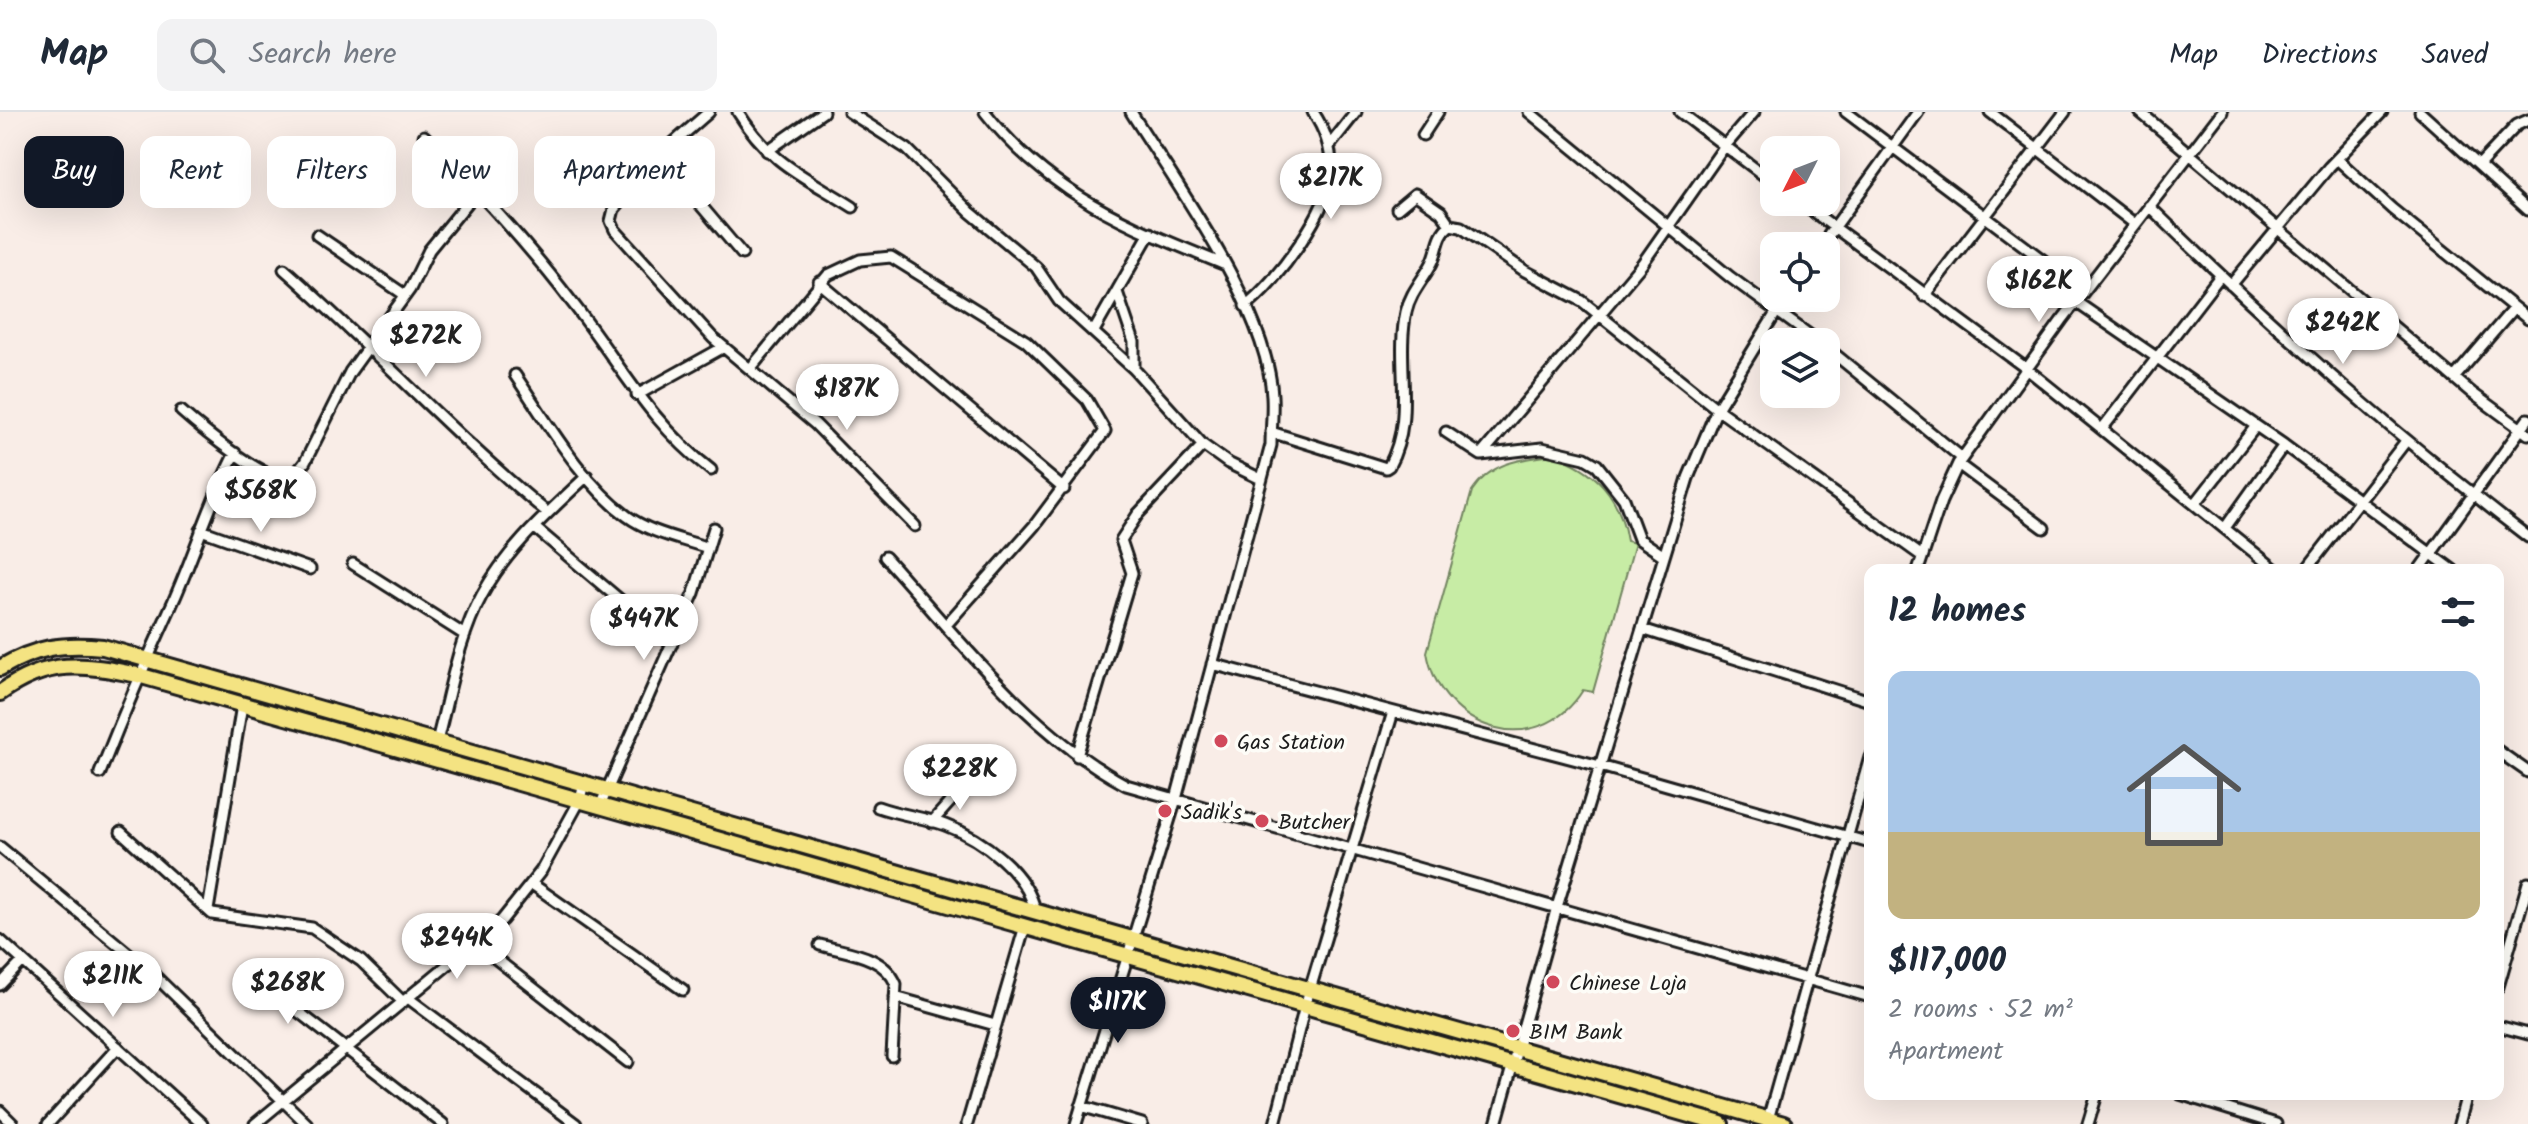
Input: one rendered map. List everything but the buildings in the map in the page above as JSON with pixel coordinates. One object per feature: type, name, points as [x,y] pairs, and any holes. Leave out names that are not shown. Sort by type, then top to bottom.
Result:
[{"type":"main road","points":[[0,668],[39,648],[66,644],[103,647],[1518,1048],[1768,1122],[1784,1124]]},
{"type":"main road","points":[[0,693],[37,671],[63,666],[93,666],[138,675],[1721,1124]]},
{"type":"main road","points":[[919,896],[924,880]]},
{"type":"street","points":[[682,136],[709,112]]},
{"type":"street","points":[[738,112],[781,165],[853,207]]},
{"type":"street","points":[[767,151],[823,112]]},
{"type":"street","points":[[849,112],[907,149],[970,212],[1036,267],[1059,301],[1134,369],[1203,445],[1228,463],[1261,479]]},
{"type":"street","points":[[985,112],[1015,146],[1065,189],[1150,233],[1223,264]]},
{"type":"street","points":[[1076,1124],[1176,799],[1271,432],[1272,393],[1262,345],[1245,306],[1131,112]]},
{"type":"street","points":[[1245,306],[1283,270],[1322,202],[1332,174],[1330,145],[1313,112]]},
{"type":"street","points":[[1330,145],[1356,112]]},
{"type":"street","points":[[1423,135],[1438,112]]},
{"type":"street","points":[[1529,112],[1775,313],[1798,328]]},
{"type":"street","points":[[1680,112],[1760,173]]},
{"type":"street","points":[[1481,455],[1600,316],[1724,147],[1754,112]]},
{"type":"street","points":[[1846,112],[2084,291]]},
{"type":"street","points":[[1831,232],[1918,112]]},
{"type":"street","points":[[1990,112],[2135,224]]},
{"type":"street","points":[[1924,296],[2065,112]]},
{"type":"street","points":[[2140,112],[2454,378],[2526,427],[2423,564]]},
{"type":"street","points":[[1920,564],[1960,461],[2084,291],[2222,112]]},
{"type":"street","points":[[2231,285],[2337,159],[2382,112]]},
{"type":"street","points":[[2420,112],[2528,210]]},
{"type":"street","points":[[2480,164],[2517,125],[2528,120]]},
{"type":"street","points":[[2337,159],[2392,209],[2528,319]]},
{"type":"street","points":[[1397,209],[1415,194],[1441,212],[1450,225],[1461,227],[1525,271],[1569,292],[1717,409],[1922,556]]},
{"type":"street","points":[[2149,206],[2296,348],[2406,441],[2528,537]]},
{"type":"street","points":[[181,411],[235,453],[280,479],[292,479],[305,462],[331,407],[369,345],[405,295],[429,250],[463,208]]},
{"type":"street","points":[[493,208],[573,302],[665,431],[711,470]]},
{"type":"street","points":[[615,208],[611,221],[615,230],[671,295],[724,347],[838,445],[915,526]]},
{"type":"street","points":[[703,208],[742,254]]},
{"type":"street","points":[[1819,216],[2027,369],[2269,564]]},
{"type":"street","points":[[1271,432],[1386,468],[1389,466],[1404,408],[1405,316],[1410,297],[1436,253],[1442,232],[1450,225]]},
{"type":"street","points":[[1094,331],[1150,233]]},
{"type":"street","points":[[317,235],[405,295]]},
{"type":"street","points":[[750,369],[784,332],[819,282],[838,269],[860,260],[891,257],[1026,341],[1087,400],[1105,425],[1105,431],[1064,489],[946,625]]},
{"type":"street","points":[[284,269],[369,345],[505,478],[548,513]]},
{"type":"street","points":[[2102,429],[2220,276]]},
{"type":"street","points":[[819,282],[1064,489]]},
{"type":"street","points":[[1117,292],[1134,342],[1134,369]]},
{"type":"street","points":[[2076,302],[2284,445],[2445,564]]},
{"type":"street","points":[[2454,378],[2514,308]]},
{"type":"street","points":[[1496,1124],[1557,907],[1688,478],[1717,409],[1775,313]]},
{"type":"street","points":[[637,395],[724,347]]},
{"type":"street","points":[[1840,359],[2044,528]]},
{"type":"street","points":[[515,375],[587,476],[635,521],[708,548]]},
{"type":"street","points":[[2195,504],[2256,426]]},
{"type":"street","points":[[1446,432],[1481,455],[1542,448],[1585,458],[1597,465],[1624,499],[1639,539],[1664,556]]},
{"type":"street","points":[[2311,564],[2406,441]]},
{"type":"street","points":[[1077,756],[1132,573],[1121,540],[1138,514],[1203,445]]},
{"type":"street","points":[[2225,528],[2284,445]]},
{"type":"street","points":[[100,773],[145,658],[173,601],[235,453]]},
{"type":"street","points":[[437,741],[465,635],[482,595],[507,556],[587,476]]},
{"type":"street","points":[[534,527],[672,644]]},
{"type":"street","points":[[600,806],[672,644],[714,528]]},
{"type":"street","points":[[201,530],[310,569]]},
{"type":"street","points":[[885,557],[1003,689],[1077,756],[1126,785],[1864,995]]},
{"type":"street","points":[[353,564],[465,635]]},
{"type":"street","points":[[1642,629],[1864,699]]},
{"type":"street","points":[[1212,664],[1600,766],[1864,841]]},
{"type":"street","points":[[208,910],[242,705]]},
{"type":"street","points":[[1275,1124],[1305,1006],[1393,712]]},
{"type":"street","points":[[2504,755],[2528,772]]},
{"type":"street","points":[[1768,1122],[1864,780]]},
{"type":"street","points":[[255,1124],[477,944],[532,884],[580,800],[584,782]]},
{"type":"street","points":[[932,822],[967,783]]},
{"type":"street","points":[[878,807],[932,822],[969,838],[1015,871],[1028,885],[1036,913]]},
{"type":"street","points":[[121,832],[208,910],[227,918],[312,928],[361,961],[406,1000],[576,1124]]},
{"type":"street","points":[[0,847],[152,973],[307,1124]]},
{"type":"street","points":[[2504,966],[2528,883]]},
{"type":"street","points":[[532,884],[683,990]]},
{"type":"street","points":[[967,1124],[1025,926]]},
{"type":"street","points":[[0,940],[202,1124]]},
{"type":"street","points":[[477,944],[628,1062]]},
{"type":"street","points":[[820,945],[882,963],[896,984],[892,1056]]},
{"type":"street","points":[[0,985],[23,961]]},
{"type":"street","points":[[251,975],[345,1051],[443,1124]]},
{"type":"street","points":[[895,997],[995,1025]]},
{"type":"street","points":[[2504,1028],[2528,1034]]},
{"type":"street","points":[[48,1124],[118,1047]]},
{"type":"street","points":[[2088,1124],[2095,1100]]},
{"type":"street","points":[[2199,1100],[2276,1124]]},
{"type":"street","points":[[2459,1124],[2465,1100]]},
{"type":"street","points":[[1081,1106],[1142,1124]]},
{"type":"street","points":[[0,1111],[13,1124]]},
{"type":"green space","points":[[1553,455],[1582,468],[1604,486],[1619,511],[1627,541],[1635,543],[1593,692],[1583,690],[1564,712],[1541,725],[1517,730],[1493,727],[1470,717],[1451,701],[1436,679],[1427,652],[1472,491],[1497,468]]},
{"type":"place","name":"Gas Station","points":[[1221,741]]},
{"type":"place","name":"Sadik's","points":[[1165,811]]},
{"type":"place","name":"Butcher","points":[[1262,821]]},
{"type":"place","name":"Chinese Loja","points":[[1553,982]]},
{"type":"place","name":"BIM Bank","points":[[1513,1031]]}]
